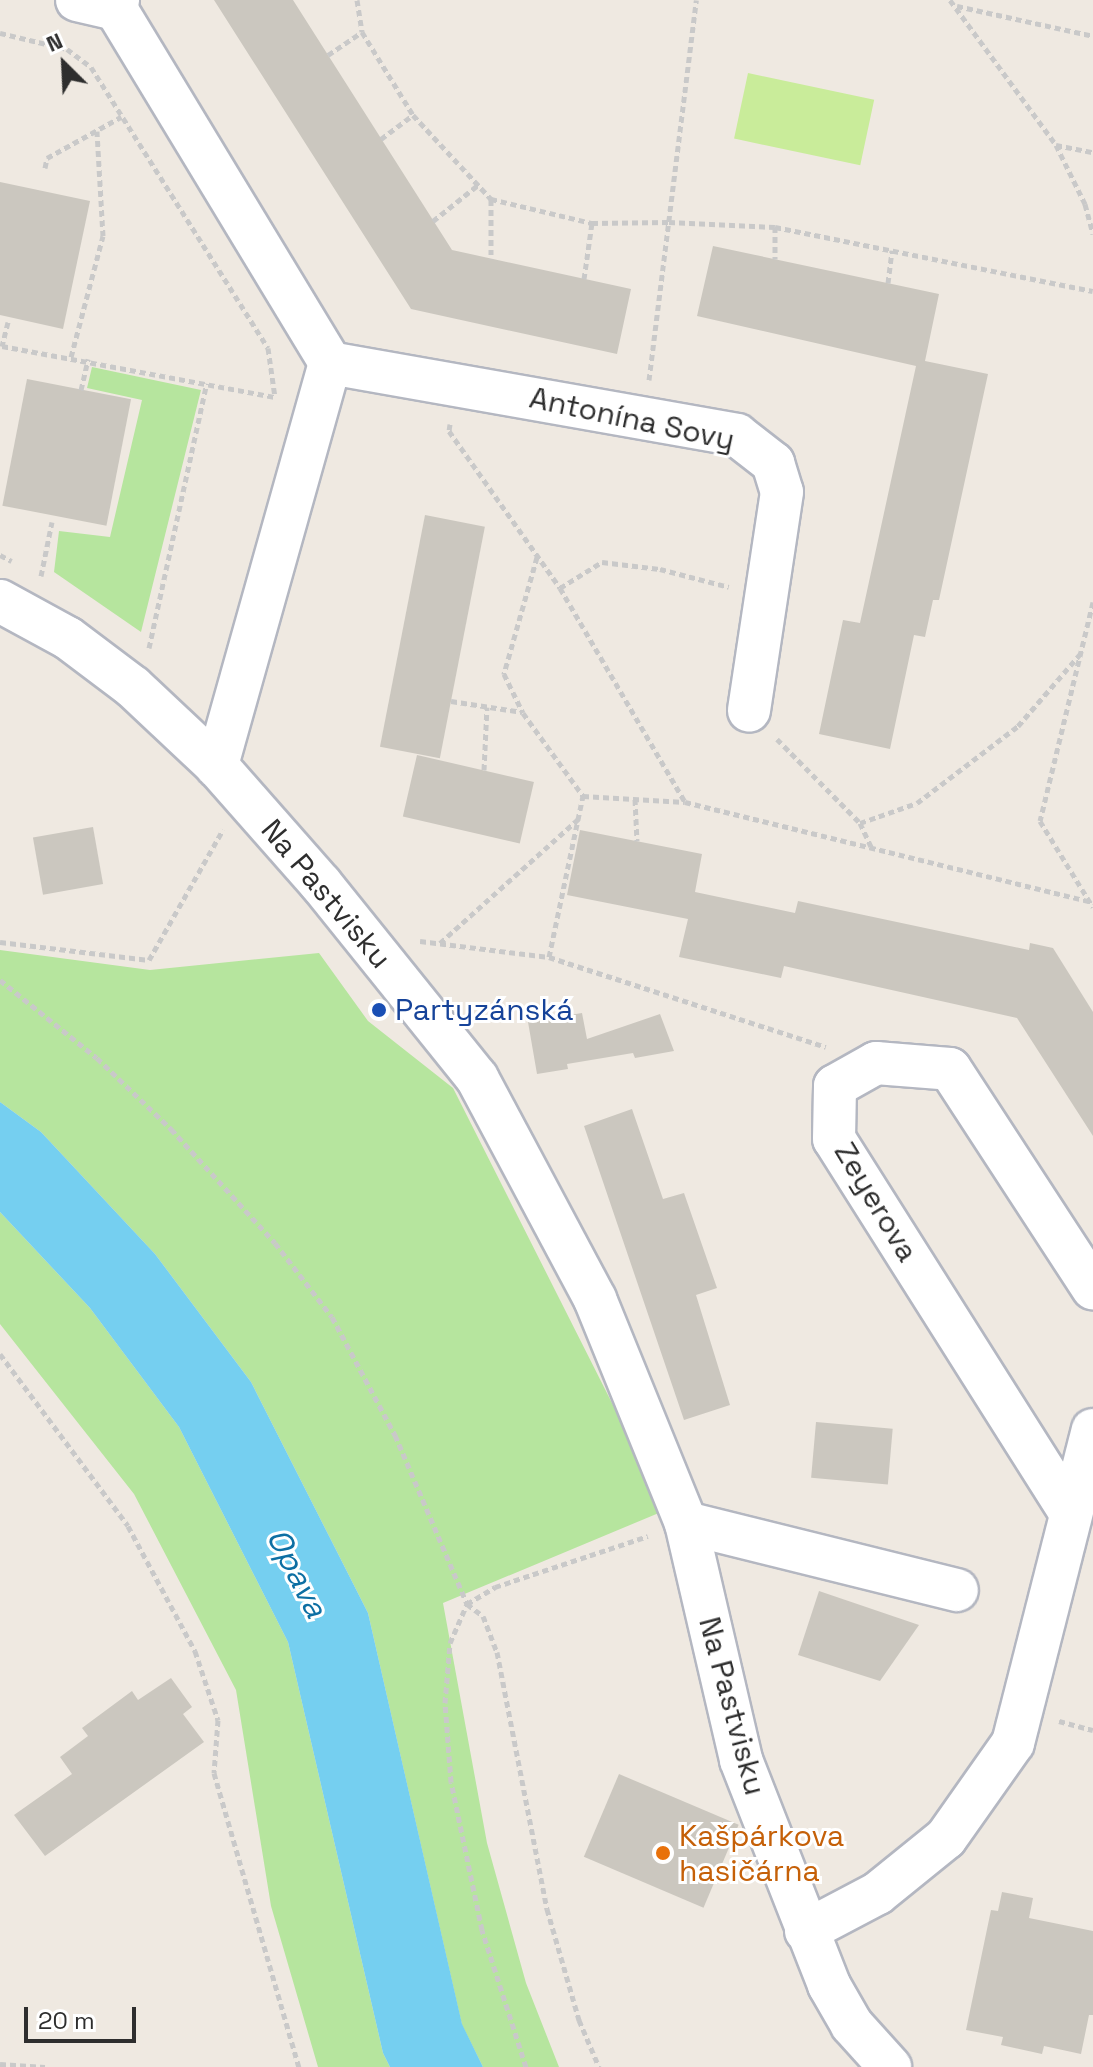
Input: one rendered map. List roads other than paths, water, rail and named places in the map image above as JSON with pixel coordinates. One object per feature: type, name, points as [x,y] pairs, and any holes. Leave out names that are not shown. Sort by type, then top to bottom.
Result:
[{"type":"street","points":[[104,3],[325,380],[230,781]]},
{"type":"street","name":"Antonína Sovy","points":[[325,380],[645,417],[737,435],[773,463],[782,492],[749,711]]},
{"type":"street","name":"Na Pastvisku","points":[[0,601],[68,638],[112,671],[230,781],[361,933],[477,1078],[595,1299],[686,1523],[741,1760],[806,1931]]},
{"type":"street","name":"Zeyerova","points":[[1070,1512],[834,1139],[835,1086],[876,1063],[950,1069],[1093,1288]]},
{"type":"street","points":[[890,2067],[852,2025],[829,1985],[806,1931],[878,1893],[946,1838],[1013,1743],[1093,1430]]},
{"type":"street","points":[[686,1523],[957,1590]]},
{"type":"water","name":"Opava","points":[[0,1102],[41,1132],[155,1254],[251,1382],[368,1613],[462,2024],[483,2067],[390,2067],[383,2053],[288,1642],[179,1427],[90,1308],[0,1212]]},
{"type":"place","name":"Partyzánská","points":[[379,1010]]},
{"type":"place","name":"Kašpárkova hasičárna","points":[[663,1853]]}]
